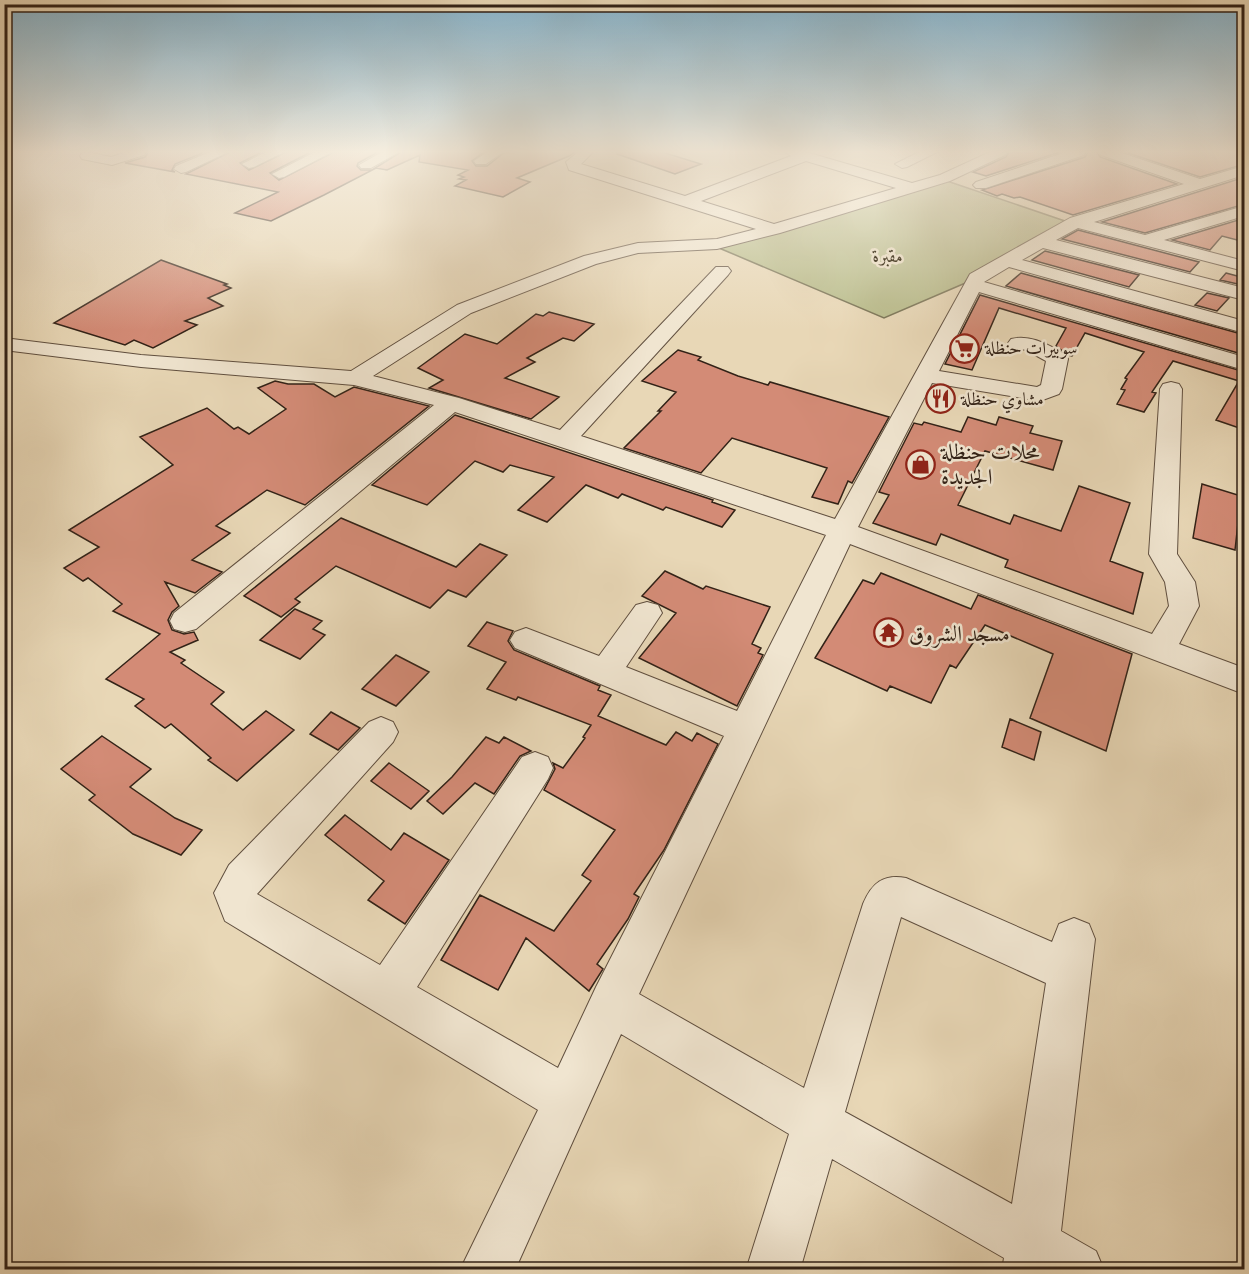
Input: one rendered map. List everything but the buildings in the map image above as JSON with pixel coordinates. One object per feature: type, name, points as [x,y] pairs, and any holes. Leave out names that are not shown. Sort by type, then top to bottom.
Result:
[{"type":"street","points":[[716,211],[774,229]]},
{"type":"street","points":[[355,378],[464,309],[590,260],[638,248],[717,244],[830,211]]},
{"type":"street","points":[[487,1269],[568,1101],[612,1003],[842,531],[977,279],[1076,222],[1109,211]]},
{"type":"street","points":[[1144,240],[1243,211]]},
{"type":"street","points":[[1076,222],[1245,266]]},
{"type":"street","points":[[1042,242],[1245,294]]},
{"type":"street","points":[[1007,261],[1245,327]]},
{"type":"street","points":[[565,439],[722,271]]},
{"type":"street","points":[[974,285],[1243,361]]},
{"type":"street","points":[[925,375],[1040,394],[1052,389],[1057,359],[1032,345],[1018,343]]},
{"type":"street","points":[[4,344],[141,362],[355,378],[451,404],[565,439],[842,531],[1245,681]]},
{"type":"street","points":[[1161,649],[1184,606],[1180,582],[1163,554],[1171,389]]},
{"type":"street","points":[[185,621],[451,404]]},
{"type":"street","points":[[605,672],[647,612]]},
{"type":"street","points":[[526,640],[746,729]]},
{"type":"street","points":[[381,732],[243,879],[234,893],[240,907],[568,1101]]},
{"type":"street","points":[[387,994],[535,768]]},
{"type":"street","points":[[773,1269],[884,904],[893,896],[906,897],[1071,955],[1031,1256]]},
{"type":"street","points":[[612,1003],[817,1123],[1031,1256],[1077,1269]]},
{"type":"green space","name":"مقبرة","points":[[840,211],[1037,211],[1065,221],[977,278],[884,318],[719,248]]},
{"type":"place","name":"سوبيرات حنظلة","points":[[964,348]]},
{"type":"place","name":"مشاوي حنظلة","points":[[940,399]]},
{"type":"place","name":"محلات حنظلة الجديدة","points":[[920,464]]},
{"type":"place","name":"مسجد الشروق","points":[[888,633]]}]
